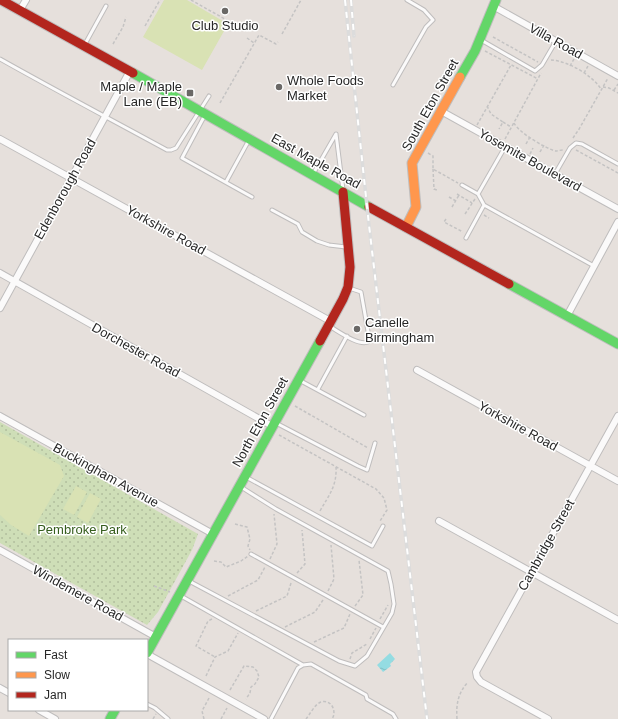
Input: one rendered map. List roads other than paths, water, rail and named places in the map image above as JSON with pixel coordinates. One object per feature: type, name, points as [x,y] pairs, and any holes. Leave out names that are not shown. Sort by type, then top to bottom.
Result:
[{"type":"street","points":[[20,10],[26,0]]},
{"type":"street","name":"East Maple Road","points":[[5,1],[343,192],[618,344]]},
{"type":"street","name":"South Eton Street","points":[[406,227],[416,207],[412,163],[475,51],[494,2]]},
{"type":"street","name":"Villa Road","points":[[494,2],[556,41],[618,76]]},
{"type":"street","name":"Edenborough Road","points":[[0,308],[130,71]]},
{"type":"street","name":"Yosemite Boulevard","points":[[441,111],[618,209]]},
{"type":"street","name":"Yorkshire Road","points":[[0,139],[330,324]]},
{"type":"street","name":"North Eton Street","points":[[148,652],[175,594],[188,580],[298,379],[330,324],[348,287],[350,267],[343,192]]},
{"type":"street","points":[[567,316],[618,222]]},
{"type":"street","name":"Dorchester Road","points":[[0,274],[274,424]]},
{"type":"street","name":"Yorkshire Road","points":[[417,370],[618,481]]},
{"type":"street","name":"Buckingham Avenue","points":[[0,416],[213,534]]},
{"type":"street","name":"Cambridge Street","points":[[548,719],[481,682],[476,675],[477,670],[618,416]]},
{"type":"street","points":[[439,520],[618,620]]},
{"type":"street","name":"Windemere Road","points":[[0,550],[156,636]]},
{"type":"street","points":[[148,655],[264,719]]},
{"type":"street","points":[[41,711],[55,719]]},
{"type":"lane","points":[[393,85],[426,27],[433,20],[424,10],[407,0]]},
{"type":"lane","points":[[84,46],[106,6]]},
{"type":"lane","points":[[480,39],[535,71],[542,65],[556,41]]},
{"type":"lane","points":[[0,59],[58,92],[168,150],[176,148],[203,112]]},
{"type":"lane","points":[[209,96],[182,158],[252,197]]},
{"type":"lane","points":[[312,174],[336,134],[343,192]]},
{"type":"lane","points":[[226,182],[250,139]]},
{"type":"lane","points":[[555,174],[570,148],[576,143],[582,144],[618,164]]},
{"type":"lane","points":[[478,194],[504,146]]},
{"type":"lane","points":[[462,184],[478,194],[484,205],[594,266]]},
{"type":"lane","points":[[466,238],[484,205]]},
{"type":"lane","points":[[272,210],[298,224],[302,232],[317,241],[329,245],[348,247]]},
{"type":"lane","points":[[330,324],[347,336],[364,344],[368,342],[369,337],[361,292],[348,287]]},
{"type":"lane","points":[[318,389],[347,336]]},
{"type":"lane","points":[[298,379],[364,415]]},
{"type":"lane","points":[[274,424],[367,470],[376,443]]},
{"type":"lane","points":[[245,477],[372,546],[383,526]]},
{"type":"lane","points":[[188,580],[339,661],[355,666],[367,656],[392,613],[394,604],[388,571],[276,509],[240,486]]},
{"type":"lane","points":[[251,554],[383,627]]},
{"type":"lane","points":[[175,594],[303,665]]},
{"type":"lane","points":[[272,719],[298,668],[303,665],[311,664],[366,695],[367,699],[393,714],[396,719]]},
{"type":"lane","points":[[148,705],[162,713],[168,719]]},
{"type":"water","points":[[390,653],[395,659],[390,664],[391,666],[383,672],[377,665]]},
{"type":"railway","points":[[345,0],[369,225],[427,719]]},
{"type":"railway","points":[[351,0],[354,36]]},
{"type":"place","name":"Club Studio","points":[[225,11]]},
{"type":"place","name":"Whole Foods Market","points":[[279,87]]},
{"type":"place","name":"Maple / Maple Lane (EB)","points":[[190,93]]},
{"type":"place","name":"Canelle Birmingham","points":[[357,329]]},
{"type":"park label","name":"Pembroke Park","points":[[82,529]]}]
